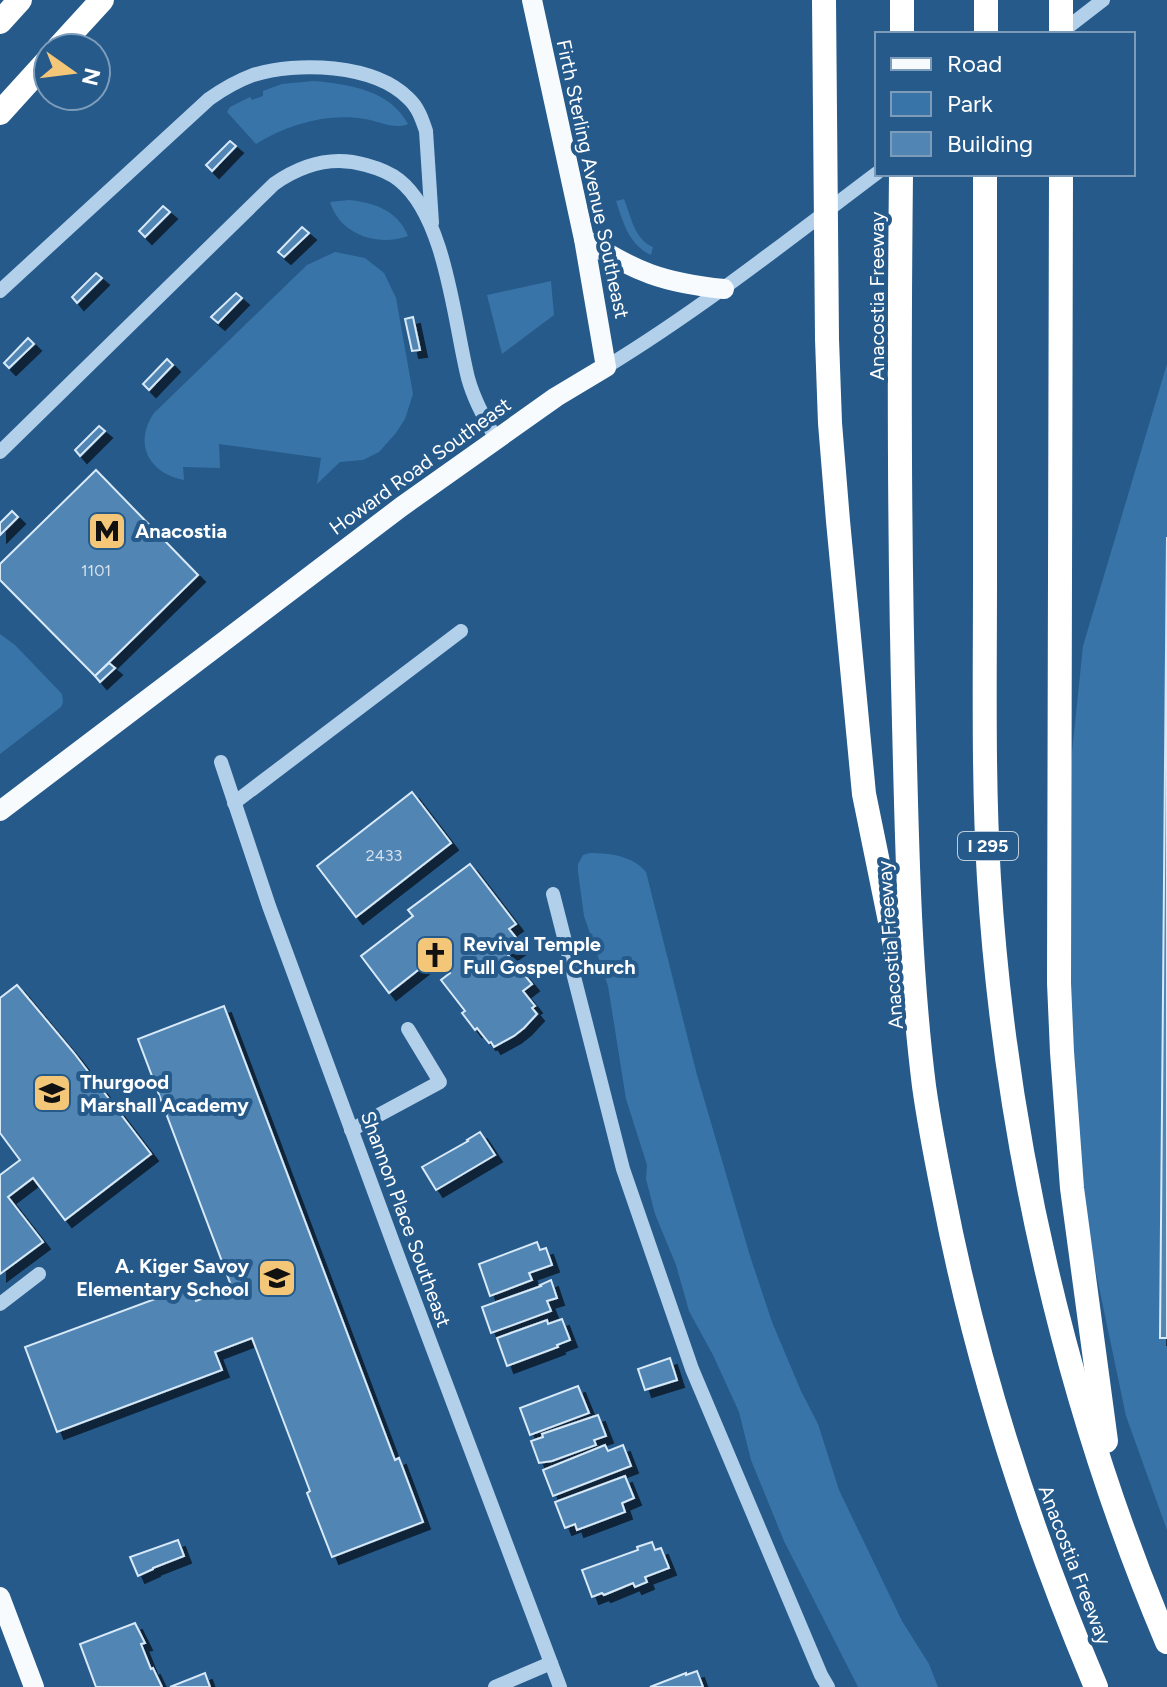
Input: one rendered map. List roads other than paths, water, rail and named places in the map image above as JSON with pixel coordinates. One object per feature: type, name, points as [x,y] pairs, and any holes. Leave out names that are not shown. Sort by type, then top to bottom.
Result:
[{"type":"highway","points":[[0,22],[20,0]]},
{"type":"highway","points":[[73,32],[102,0]]},
{"type":"highway","points":[[824,0],[830,423],[836,507],[864,794],[924,1087]]},
{"type":"highway","points":[[902,0],[902,32]]},
{"type":"highway","points":[[1060,32],[1061,0]]},
{"type":"highway","points":[[0,113],[32,78]]},
{"type":"highway","name":"Anacostia Freeway","points":[[901,176],[900,532],[905,792],[912,942],[924,1087],[960,1275],[989,1390],[1037,1537],[1096,1687]]},
{"type":"highway","name":"I 295","points":[[985,176],[985,762],[989,878],[1006,1051],[1025,1164],[1050,1280],[1079,1392],[1114,1503],[1167,1642]]},
{"type":"highway","points":[[1061,176],[1059,983],[1072,1188],[1114,1503]]},
{"type":"main road","name":"Firth Sterling Avenue Southeast","points":[[532,0],[584,239],[606,367]]},
{"type":"main road","points":[[584,239],[615,260],[652,276],[692,286],[724,289]]},
{"type":"main road","name":"Howard Road Southeast","points":[[0,811],[401,507],[556,397],[606,367]]},
{"type":"main road","points":[[0,1597],[34,1687]]},
{"type":"street","points":[[1063,32],[1103,0]]},
{"type":"street","points":[[0,291],[209,99],[237,81],[291,67],[325,67],[357,73],[388,85],[410,99],[426,131],[432,231]]},
{"type":"street","points":[[0,452],[274,184],[307,165],[348,161],[386,172],[398,179],[417,201],[432,231],[443,264],[475,399],[496,439]]},
{"type":"street","name":"Howard Road Southeast","points":[[606,367],[724,289],[875,175]]},
{"type":"street","points":[[234,803],[461,631]]},
{"type":"street","name":"Shannon Place Southeast","points":[[221,762],[269,906],[351,1130],[560,1687]]},
{"type":"street","points":[[553,894],[623,1169],[692,1369],[828,1687]]},
{"type":"street","points":[[351,1130],[440,1082],[408,1029]]},
{"type":"street","points":[[0,1304],[39,1274]]},
{"type":"street","points":[[495,1687],[551,1663]]},
{"type":"place","name":"Anacostia","points":[[107,531]]},
{"type":"place","name":"Revival Temple Full Gospel Church","points":[[435,955]]},
{"type":"place","name":"Thurgood Marshall Academy","points":[[52,1093]]},
{"type":"place","name":"A. Kiger Savoy Elementary School","points":[[277,1278]]}]
